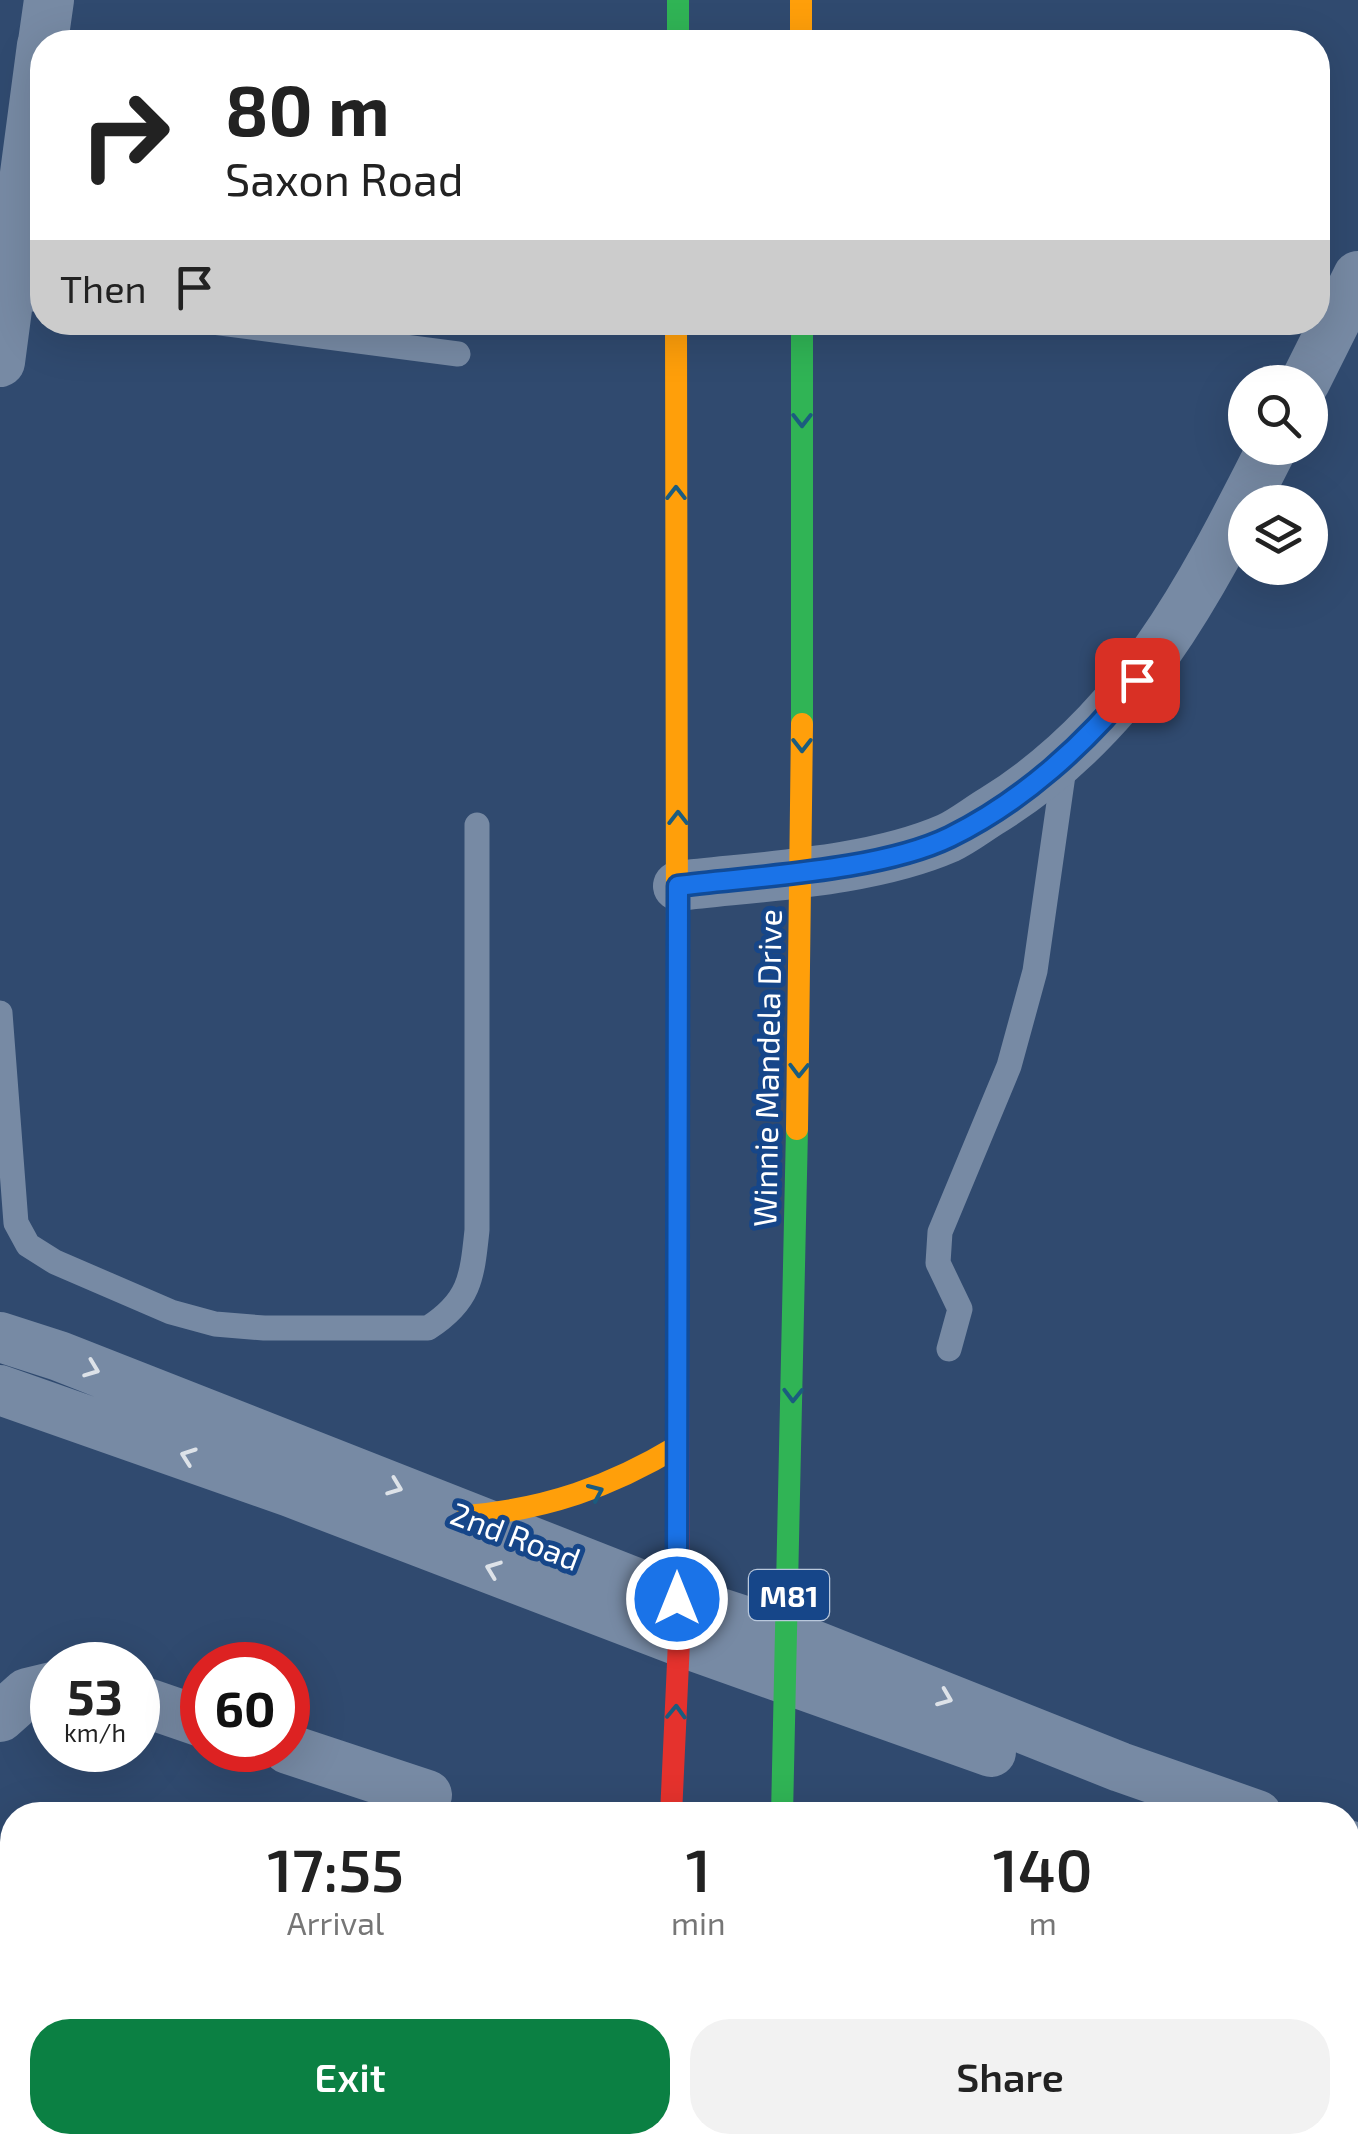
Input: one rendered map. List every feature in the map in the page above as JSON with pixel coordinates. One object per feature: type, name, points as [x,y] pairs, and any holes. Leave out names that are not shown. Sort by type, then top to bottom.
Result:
[{"type":"main road","points":[[678,0],[678,30]]},
{"type":"main road","points":[[801,0],[802,30]]},
{"type":"main road","points":[[671,1802],[678,1620],[676,335]]},
{"type":"main road","name":"Winnie Mandela Drive","points":[[782,1802],[802,871],[802,335]]},
{"type":"main road","points":[[467,1516],[539,1510],[576,1500],[678,1446]]},
{"type":"street","points":[[45,30],[48,0]]},
{"type":"street","points":[[0,362],[26,298],[30,238]]},
{"type":"street","points":[[1330,332],[1358,276]]},
{"type":"street","points":[[1314,365],[1328,335]]},
{"type":"street","points":[[678,886],[892,855],[948,838],[1022,792],[1066,756],[1126,693],[1203,585],[1263,465]]},
{"type":"street","name":"2nd Road","points":[[0,1336],[467,1516],[678,1620]]},
{"type":"street","name":"2nd Road","points":[[0,1390],[290,1492],[1220,1802]]},
{"type":"street","name":"2nd Road","points":[[786,1655],[1146,1802]]},
{"type":"street","points":[[0,1717],[30,1692]]},
{"type":"street","points":[[310,1757],[427,1795]]},
{"type":"lane","points":[[313,335],[458,354]]},
{"type":"lane","points":[[949,1349],[960,1309],[938,1262],[940,1232],[1009,1066],[1030,990],[1066,756]]},
{"type":"lane","points":[[0,1013],[16,1223],[28,1244],[55,1262],[171,1312],[215,1324],[428,1328],[454,1312],[472,1277],[476,1246],[477,825]]},
{"type":"traffic: fast","points":[[678,0],[678,30]]},
{"type":"traffic: fast","points":[[802,335],[802,724]]},
{"type":"traffic: fast","points":[[782,1802],[797,1129]]},
{"type":"traffic: slow","points":[[801,0],[801,30]]},
{"type":"traffic: slow","points":[[676,335],[677,946]]},
{"type":"traffic: slow","points":[[797,1129],[802,724]]},
{"type":"traffic: slow","points":[[467,1516],[524,1508],[577,1494],[678,1446]]},
{"type":"traffic: jam","points":[[672,1802],[679,1641],[677,946]]},
{"type":"route","points":[[677,1599],[678,886],[802,871],[892,855],[948,838],[1022,792],[1066,756],[1105,720],[1137,680]]}]
